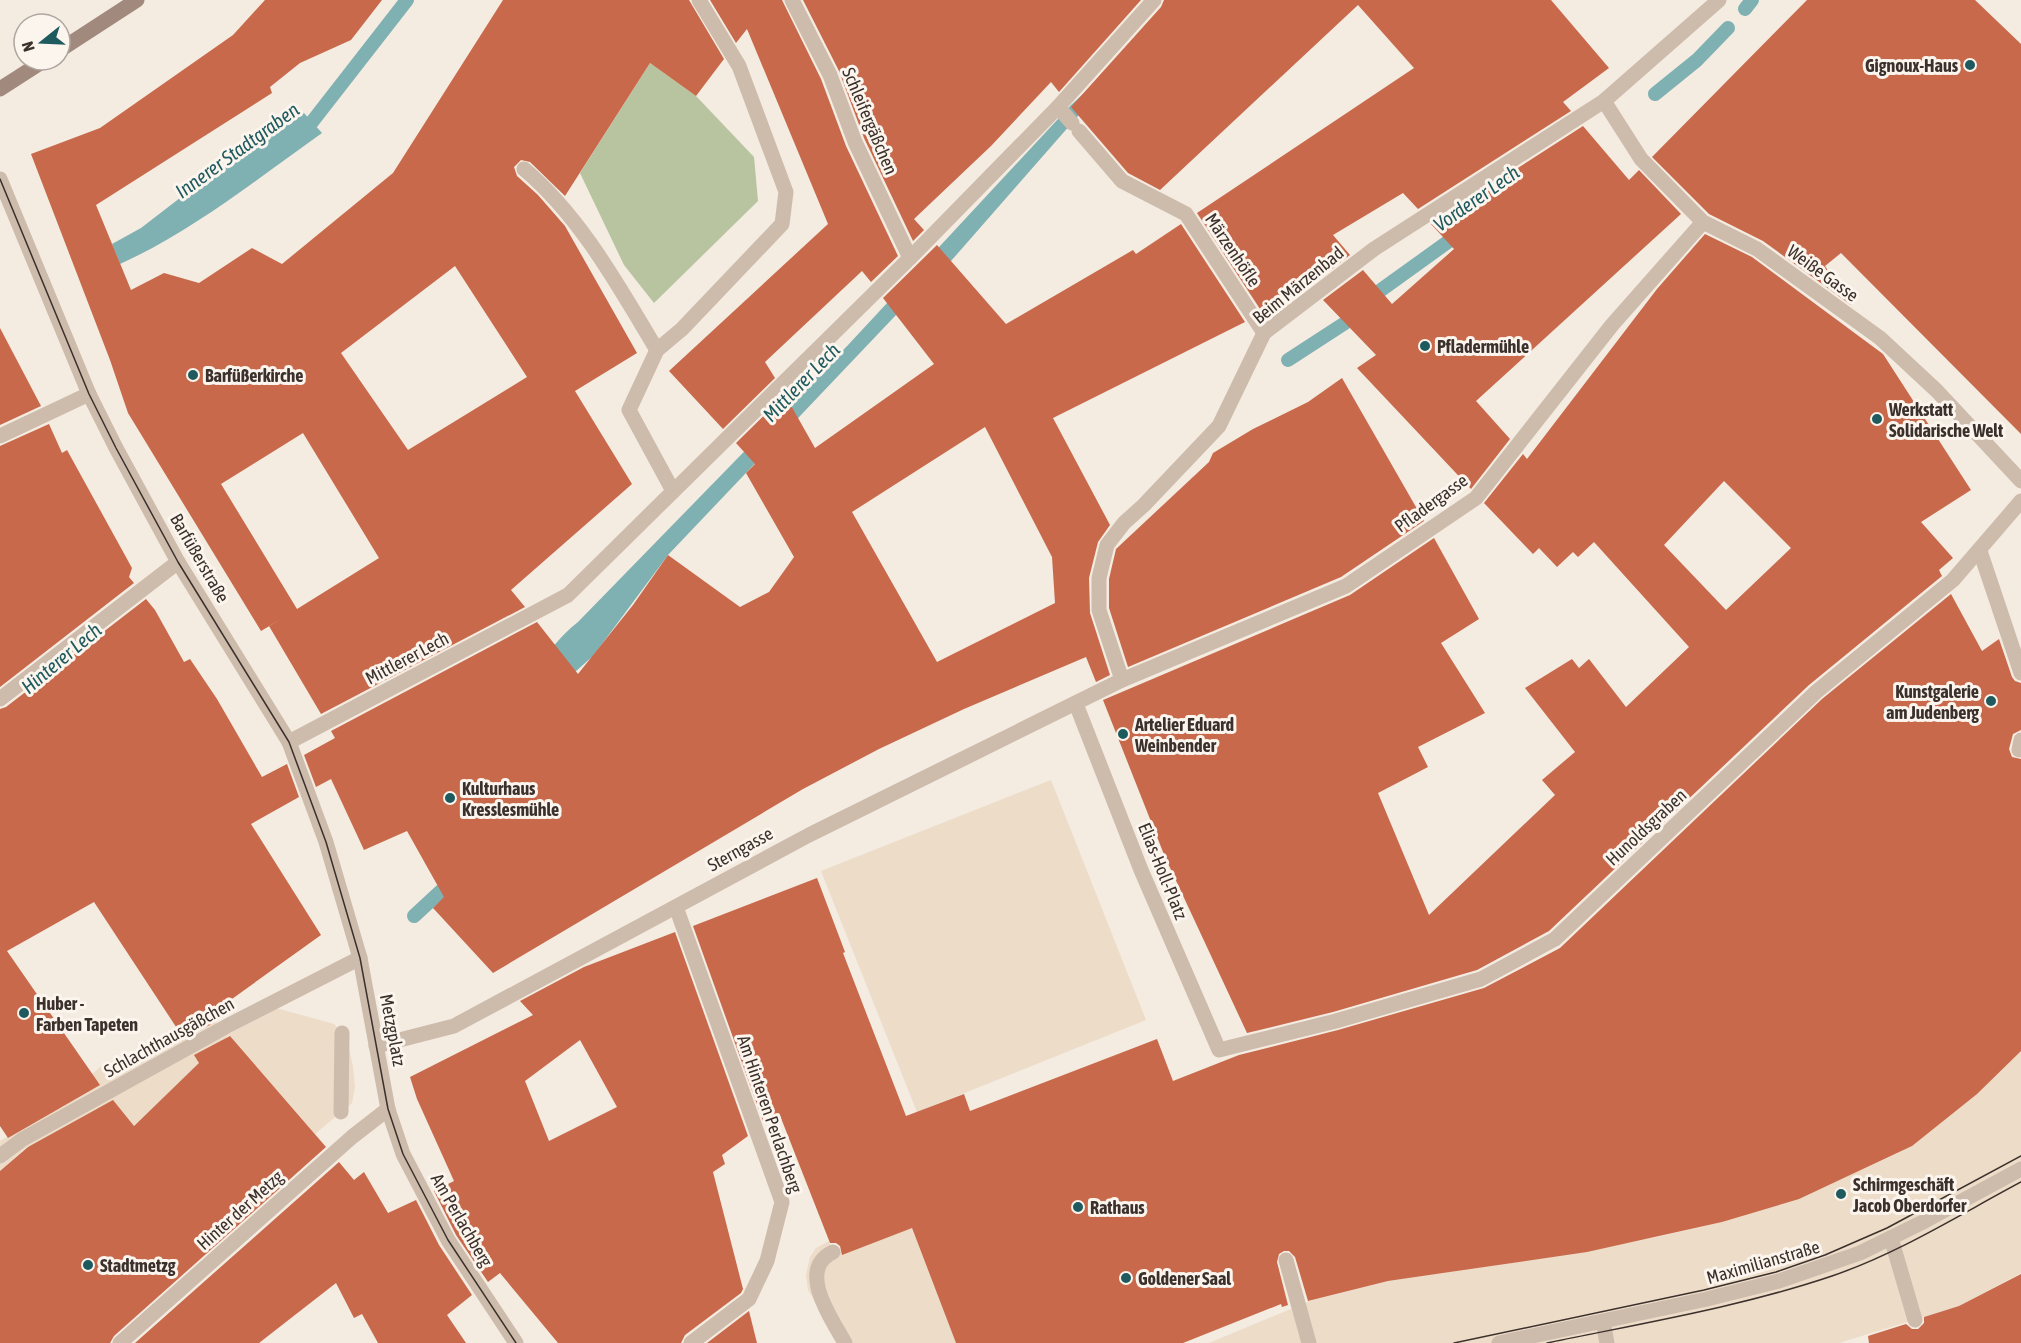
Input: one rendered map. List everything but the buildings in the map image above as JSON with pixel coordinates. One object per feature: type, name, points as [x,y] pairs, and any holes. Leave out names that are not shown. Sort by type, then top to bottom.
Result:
[{"type":"street","points":[[72,42],[137,0]]},
{"type":"street","points":[[673,491],[629,410],[657,350],[682,329],[782,224],[786,192],[739,66],[699,0]]},
{"type":"street","name":"Schleifergäßchen","points":[[792,0],[830,75],[855,142],[910,258]]},
{"type":"street","name":"Mittlerer Lech","points":[[289,742],[568,595],[910,258],[1058,107],[1154,0]]},
{"type":"street","points":[[1604,101],[1719,0]]},
{"type":"street","points":[[0,89],[26,72]]},
{"type":"street","name":"Weiße Gasse","points":[[1604,101],[1641,159],[1702,222],[1757,249],[1880,338],[1937,391],[2021,481]]},
{"type":"street","name":"Beim Märzenbad","points":[[1122,680],[1099,609],[1098,578],[1107,545],[1124,523],[1219,426],[1264,333],[1374,249],[1604,101]]},
{"type":"street","name":"Märzenhöfle","points":[[1058,107],[1122,181],[1186,214],[1264,333]]},
{"type":"street","points":[[524,169],[544,186],[600,257],[657,350]]},
{"type":"street","name":"Barfüßerstraße","points":[[0,179],[89,394],[178,562],[289,742],[326,842],[360,958]]},
{"type":"street","name":"Pfladergasse","points":[[1122,680],[1347,586],[1476,498],[1612,325],[1702,222]]},
{"type":"street","points":[[0,436],[89,394]]},
{"type":"street","name":"Hunoldsgraben","points":[[1219,1050],[1336,1021],[1481,979],[1555,939],[1816,692],[1953,580],[2021,501]]},
{"type":"street","points":[[1980,551],[2021,674]]},
{"type":"street","points":[[0,699],[178,562]]},
{"type":"street","name":"Sterngasse","points":[[376,1046],[454,1026],[808,835],[1122,680]]},
{"type":"street","name":"Elias-Holl-Platz","points":[[1076,704],[1141,870],[1219,1050]]},
{"type":"street","name":"Am Hinteren Perlachberg","points":[[676,907],[782,1202],[767,1261],[749,1299],[691,1343]]},
{"type":"street","name":"Metzgplatz","points":[[360,958],[388,1109]]},
{"type":"street","name":"Schlachthausgäßchen","points":[[0,1156],[23,1139],[229,1025],[360,958]]},
{"type":"street","points":[[341,1112],[342,1032]]},
{"type":"street","name":"Hinter der Metzg","points":[[120,1343],[352,1137],[388,1109]]},
{"type":"street","name":"Am Perlachberg","points":[[388,1109],[403,1154],[433,1213],[448,1240],[516,1343]]},
{"type":"street","name":"Maximilianstraße","points":[[1499,1343],[1603,1322],[1779,1281],[1860,1253],[2021,1169]]},
{"type":"street","points":[[1891,1238],[1915,1320]]},
{"type":"street","points":[[832,1252],[823,1257],[818,1266],[816,1281],[818,1300],[845,1343]]},
{"type":"street","points":[[1286,1260],[1309,1343]]},
{"type":"street","points":[[1603,1322],[1607,1343]]},
{"type":"green space","points":[[650,63],[696,96],[754,157],[758,201],[654,303],[624,265],[580,173]]},
{"type":"shaded area","points":[[1051,780],[1146,1020],[917,1112],[821,871]]},
{"type":"shaded area","points":[[276,1008],[334,1024],[347,1038],[355,1087],[352,1103],[315,1134],[229,1035],[69,1187],[28,1146],[0,1171],[0,1141],[98,1084],[91,1075],[100,1067],[207,1017],[229,1034]]},
{"type":"shaded area","points":[[2021,1051],[2021,1273],[1959,1306],[1839,1343],[1209,1343],[1310,1301],[1388,1281],[1583,1252],[1662,1236],[1722,1222],[1818,1190],[1902,1151],[1948,1116]]},
{"type":"shaded area","points":[[910,1224],[956,1343],[840,1343],[808,1290],[806,1275],[810,1257],[816,1248],[829,1241],[832,1252],[838,1253]]},
{"type":"water","points":[[1186,0],[1136,59],[1078,116],[951,261],[896,315],[668,555],[593,656],[575,672],[535,669],[555,644],[849,344],[1071,105]]},
{"type":"water","points":[[304,113],[322,133],[199,220],[120,264],[112,244],[141,228],[189,191]]},
{"type":"waterway","name":"Innerer Stadtgraben","points":[[298,132],[312,122],[407,0]]},
{"type":"waterway","name":"Vorderer Lech","points":[[1745,9],[1752,0]]},
{"type":"waterway","name":"Vorderer Lech","points":[[1655,94],[1697,60],[1728,28]]},
{"type":"waterway","name":"Vorderer Lech","points":[[1381,290],[1463,231]]},
{"type":"waterway","name":"Vorderer Lech","points":[[1288,360],[1345,323]]},
{"type":"waterway","name":"Vorderer Lech","points":[[414,916],[453,880]]},
{"type":"tram line","points":[[0,179],[89,394],[116,448],[178,562],[289,742],[326,842],[360,958],[388,1109],[403,1154],[448,1240],[516,1343]]},
{"type":"tram line","points":[[1454,1343],[1704,1290],[1776,1272],[1825,1255],[1887,1228],[2021,1156]]},
{"type":"tram line","points":[[1547,1343],[1727,1306],[1832,1276],[1905,1245],[2021,1182]]},
{"type":"place","name":"Gignoux-Haus","points":[[1970,65]]},
{"type":"place","name":"Pfladermühle","points":[[1425,346]]},
{"type":"place","name":"Barfüßerkirche","points":[[193,375]]},
{"type":"place","name":"Werkstatt Solidarische Welt","points":[[1877,419]]},
{"type":"place","name":"Kunstgalerie am Judenberg","points":[[1991,701]]},
{"type":"place","name":"Artelier Eduard Weinbender","points":[[1123,734]]},
{"type":"place","name":"Kulturhaus Kresslesmühle","points":[[450,798]]},
{"type":"place","name":"Huber - Farben Tapeten","points":[[24,1013]]},
{"type":"place","name":"Schirmgeschäft Jacob Oberdorfer","points":[[1841,1194]]},
{"type":"place","name":"Rathaus","points":[[1078,1207]]},
{"type":"place","name":"Stadtmetzg","points":[[88,1265]]},
{"type":"place","name":"Goldener Saal","points":[[1126,1278]]},
{"type":"water label","name":"Hinterer Lech","points":[[61,658]]}]
